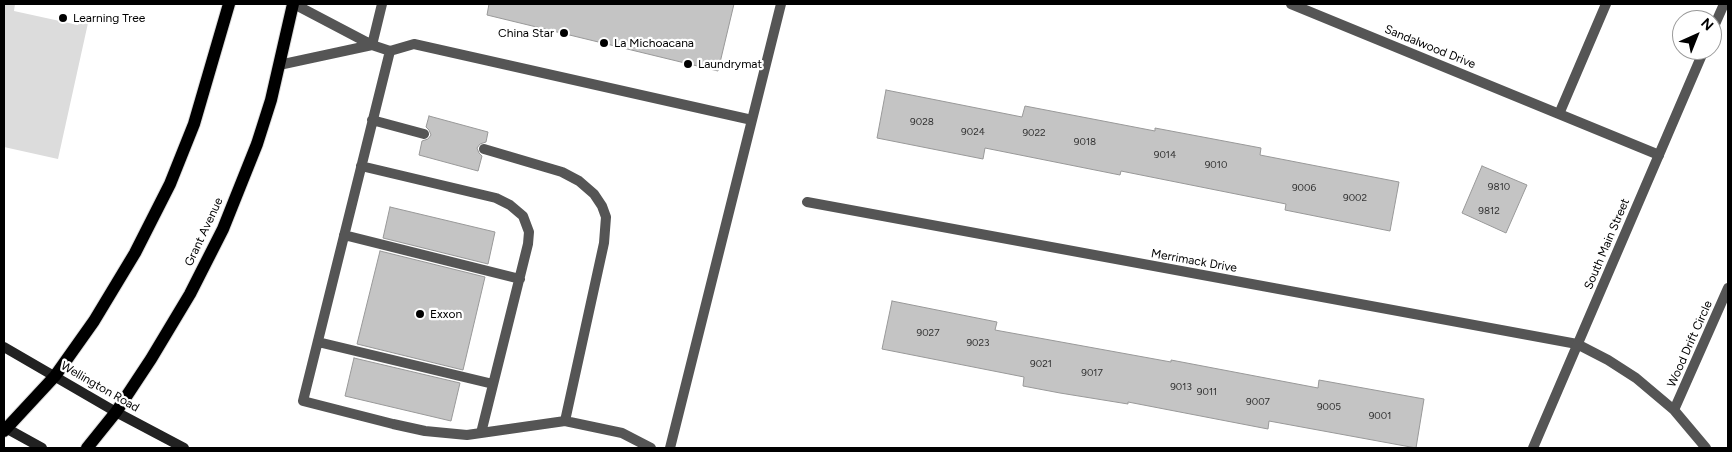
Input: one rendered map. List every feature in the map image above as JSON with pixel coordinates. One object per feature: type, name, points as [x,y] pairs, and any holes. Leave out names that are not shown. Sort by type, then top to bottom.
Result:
[{"type":"main road","points":[[42,448],[5,429],[55,376],[94,321],[135,253],[170,184],[194,124],[229,4]]},
{"type":"main road","name":"Grant Avenue","points":[[87,448],[116,412],[151,360],[185,302],[223,229],[257,144],[294,4]]},
{"type":"main road","name":"Wellington Road","points":[[4,347],[116,412],[184,448]]},
{"type":"street","points":[[294,4],[372,46],[390,51],[414,44],[752,120]]},
{"type":"street","points":[[372,46],[382,4]]},
{"type":"street","points":[[670,448],[780,4]]},
{"type":"street","name":"Sandalwood Drive","points":[[1291,4],[1659,155]]},
{"type":"street","points":[[1559,114],[1606,4]]},
{"type":"street","points":[[279,65],[372,46]]},
{"type":"street","points":[[390,51],[303,401],[425,431],[467,435],[565,421],[622,434],[651,448]]},
{"type":"street","name":"South Main Street","points":[[1533,448],[1700,60]]},
{"type":"street","points":[[372,120],[424,134]]},
{"type":"street","points":[[484,149],[562,172],[579,181],[594,194],[602,206],[606,217],[604,243],[565,421]]},
{"type":"street","points":[[362,166],[496,198],[510,205],[523,216],[529,232],[528,244],[481,433]]},
{"type":"street","name":"Merrimack Drive","points":[[807,202],[1577,344]]},
{"type":"street","points":[[344,235],[520,279]]},
{"type":"street","name":"Wood Drift Circle","points":[[1674,410],[1728,288]]},
{"type":"street","points":[[318,342],[493,384]]},
{"type":"street","name":"Wood Drift Circle","points":[[1577,344],[1608,360],[1636,378],[1674,410],[1706,448]]},
{"type":"shaded area","points":[[4,4],[15,4],[14,11],[78,25],[79,21],[88,23],[58,159],[4,147]]},
{"type":"building","points":[[489,4],[734,4],[718,71],[487,15]]},
{"type":"building","points":[[886,90],[1022,117],[1025,106],[1155,131],[1155,128],[1261,148],[1260,155],[1399,182],[1390,231],[1285,210],[1286,204],[1121,171],[1120,175],[985,148],[983,159],[877,138]]},
{"type":"building","points":[[429,116],[488,132],[486,142],[480,144],[477,148],[482,156],[478,171],[419,155],[422,141],[428,139],[431,135],[426,127]]},
{"type":"building","points":[[1482,166],[1527,185],[1506,233],[1462,213]]},
{"type":"building","points":[[390,207],[495,232],[488,264],[383,238]]},
{"type":"building","points":[[380,251],[485,277],[463,370],[357,344]]},
{"type":"building","points":[[892,301],[997,322],[995,330],[1171,362],[1171,360],[1318,388],[1319,380],[1424,399],[1416,448],[1269,421],[1268,429],[1128,402],[1128,404],[1060,393],[1023,386],[1024,377],[882,349]]},
{"type":"building","points":[[354,358],[460,383],[451,421],[345,396]]},
{"type":"place","name":"Learning Tree","points":[[63,18]]},
{"type":"place","name":"China Star","points":[[564,33]]},
{"type":"place","name":"La Michoacana","points":[[604,43]]},
{"type":"place","name":"Laundrymat","points":[[688,64]]},
{"type":"place","name":"Exxon","points":[[420,314]]}]
